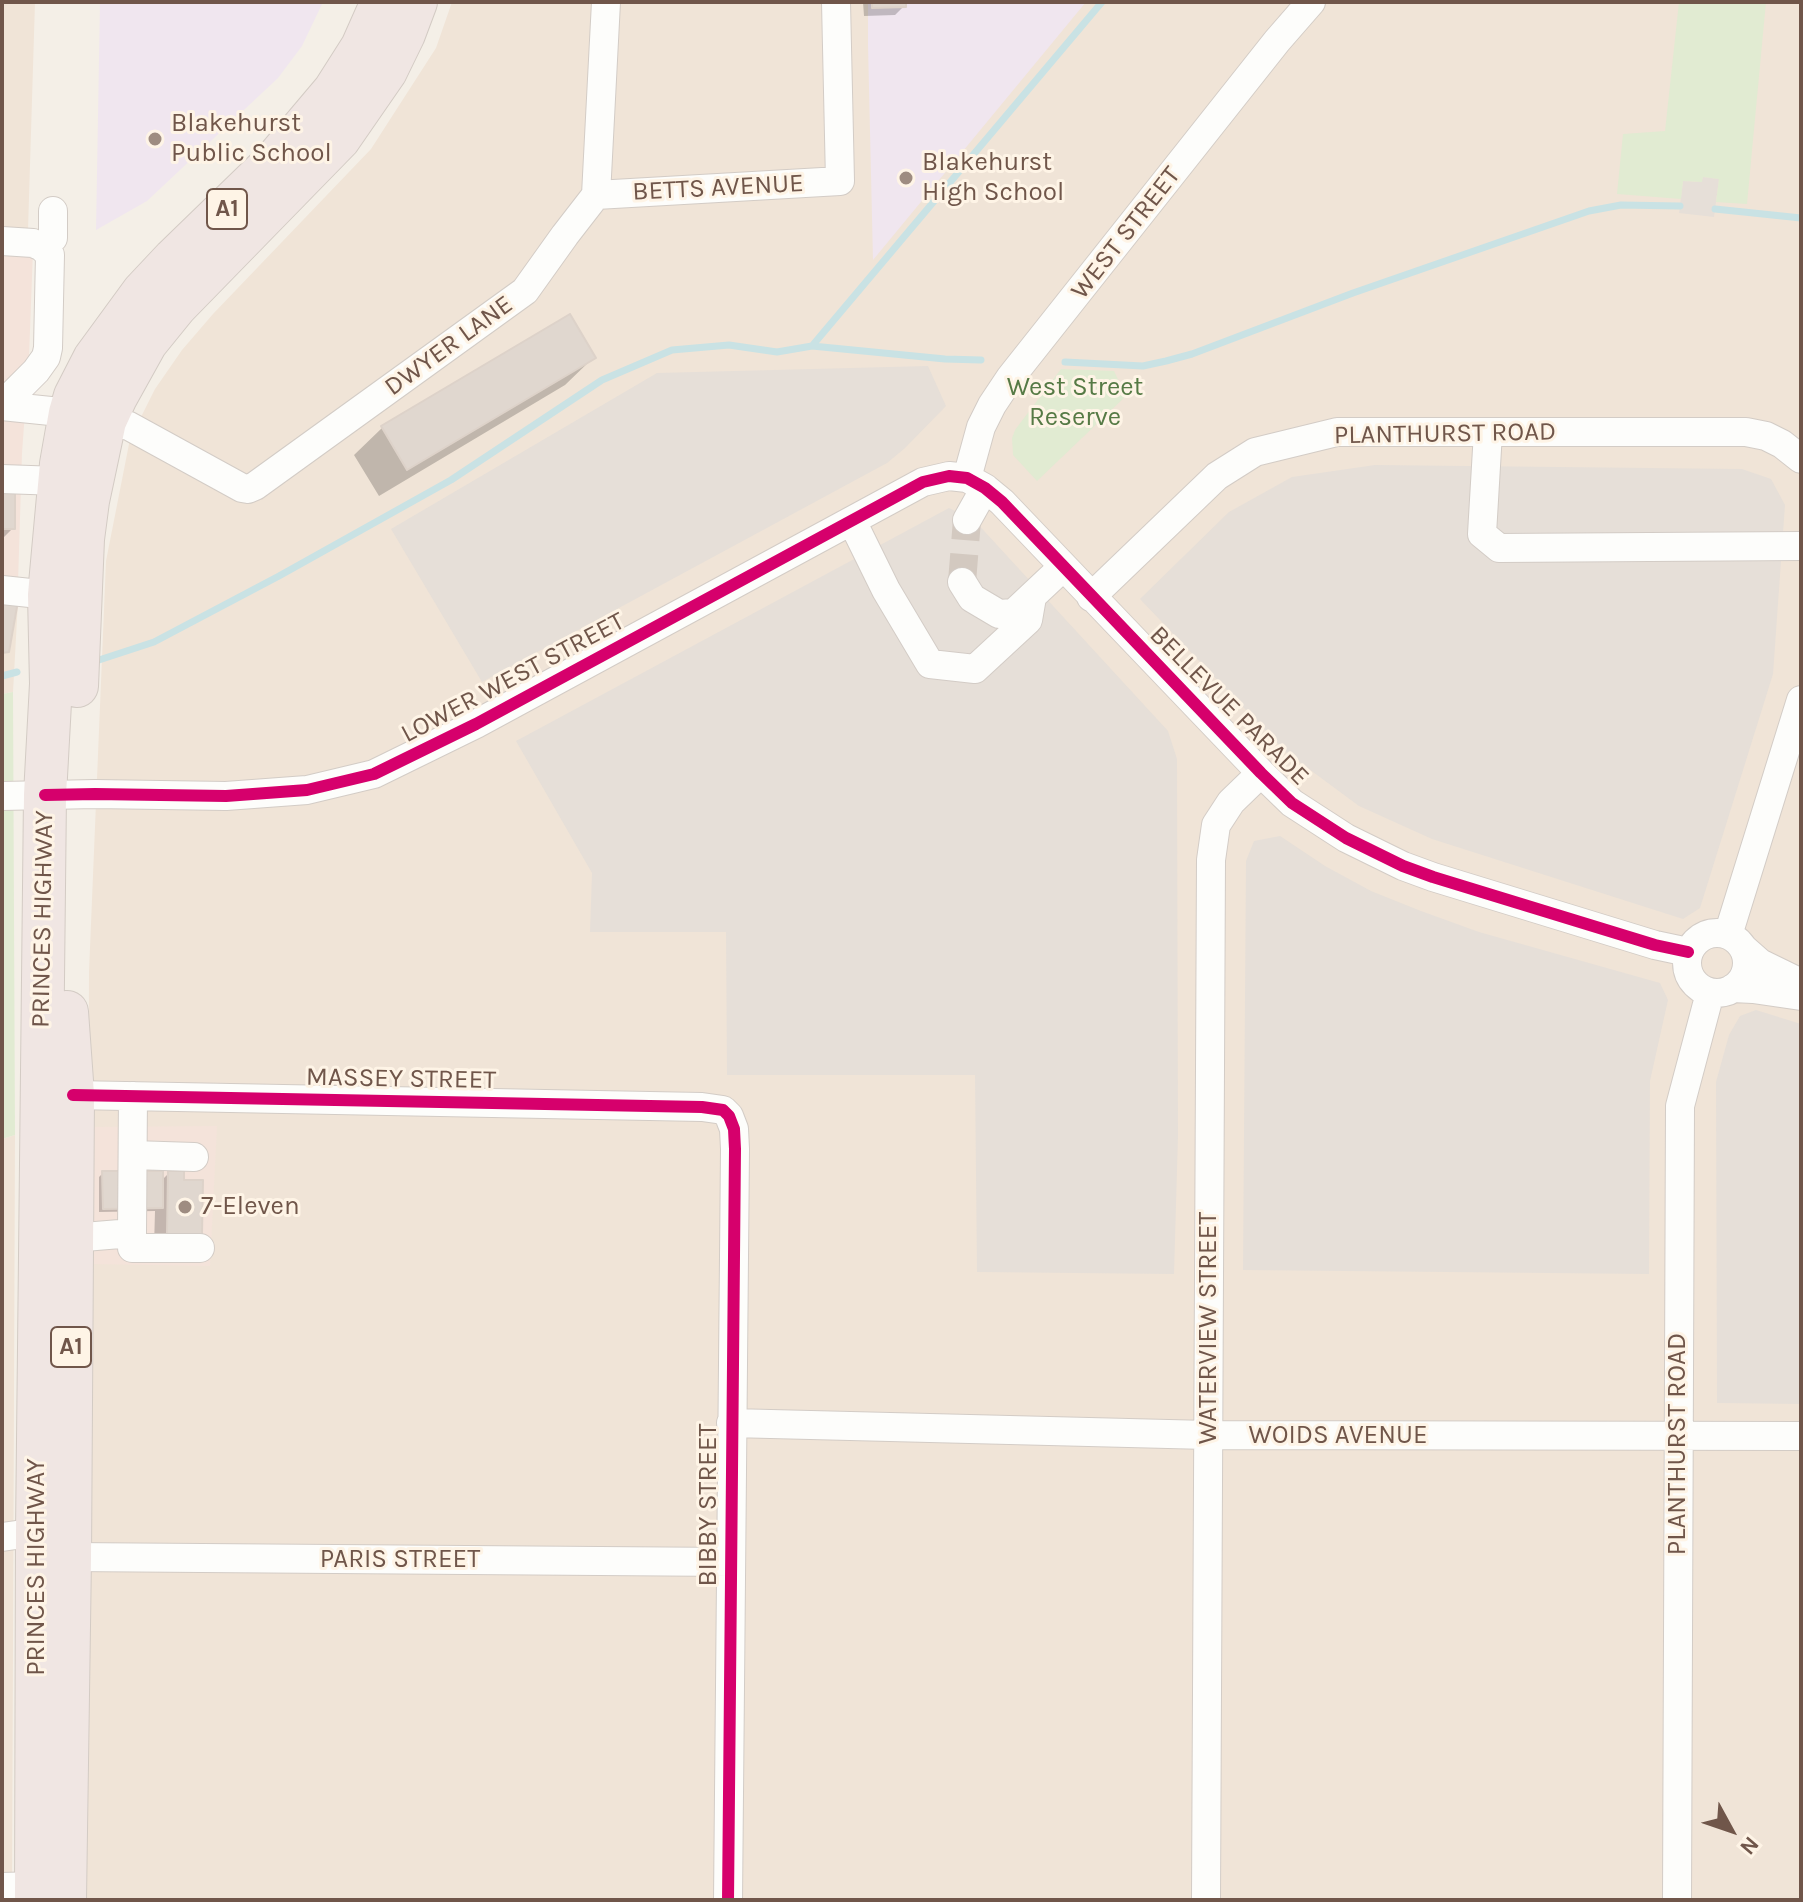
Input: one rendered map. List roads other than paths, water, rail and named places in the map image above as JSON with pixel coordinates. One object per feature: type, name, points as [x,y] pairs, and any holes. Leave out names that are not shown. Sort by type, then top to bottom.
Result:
[{"type":"highway","name":"PRINCES HIGHWAY","points":[[35,1893],[20,1535],[59,794],[88,501],[87,417],[75,396],[94,359],[143,292],[274,162],[334,91],[362,47],[382,2]]},
{"type":"highway","name":"PRINCES HIGHWAY","points":[[35,1893],[70,1557],[73,1095],[49,595],[59,481],[87,417],[122,385],[146,343],[176,306],[311,169],[354,119],[386,71],[416,2]]},
{"type":"street","points":[[596,195],[606,2]]},
{"type":"street","name":"BETTS AVENUE","points":[[596,195],[840,181],[836,2]]},
{"type":"street","name":"WEST STREET","points":[[967,520],[976,483],[981,427],[992,405],[1010,378],[1311,2]]},
{"type":"street","name":"DWYER LANE","points":[[2,406],[87,417],[136,429],[248,489],[525,291],[596,195]]},
{"type":"street","points":[[42,247],[53,238],[53,211]]},
{"type":"street","points":[[2,241],[33,243],[50,255],[46,357],[2,406]]},
{"type":"street","name":"PLANTHURST ROAD","points":[[1091,597],[1217,476],[1255,452],[1337,432],[1746,432],[1766,436],[1801,459]]},
{"type":"street","points":[[1488,432],[1482,534],[1499,548],[1801,546]]},
{"type":"street","name":"LOWER WEST STREET","points":[[2,796],[226,796],[307,790],[374,774],[490,717],[923,482],[949,476],[976,483]]},
{"type":"street","points":[[2,479],[59,481]]},
{"type":"street","name":"BELLEVUE PARADE","points":[[976,483],[1002,502],[1292,803],[1335,831],[1403,866],[1655,945],[1688,952]]},
{"type":"street","points":[[852,521],[886,590],[930,664],[975,669],[1028,620],[1032,597]]},
{"type":"street","points":[[962,582],[972,598],[999,614],[1014,613],[1063,567]]},
{"type":"street","points":[[2,590],[49,595]]},
{"type":"street","points":[[1722,991],[1741,980],[1746,971],[1746,958],[1736,942],[1801,700]]},
{"type":"street","name":"WATERVIEW STREET","points":[[1206,1900],[1211,860],[1216,825],[1231,802],[1261,773]]},
{"type":"street","points":[[1801,983],[1760,963],[1736,942],[1717,933],[1706,935],[1694,943],[1688,952],[1690,977],[1701,989],[1753,989],[1801,996]]},
{"type":"street","name":"PLANTHURST ROAD","points":[[1677,1900],[1680,1106],[1722,991]]},
{"type":"street","name":"MASSEY STREET","points":[[73,1095],[702,1107],[726,1113]]},
{"type":"street","points":[[133,1096],[132,1248],[200,1248]]},
{"type":"street","name":"BIBBY STREET","points":[[726,1113],[733,1124],[735,1149],[728,1900]]},
{"type":"street","points":[[133,1155],[194,1157]]},
{"type":"street","points":[[72,1238],[132,1233]]},
{"type":"street","name":"WOIDS AVENUE","points":[[731,1423],[1208,1435],[1801,1436]]},
{"type":"street","name":"PARIS STREET","points":[[70,1557],[731,1562]]},
{"type":"waterway","points":[[812,346],[1102,2]]},
{"type":"waterway","points":[[1065,362],[1143,366],[1166,361],[1589,211],[1621,205],[1680,206]]},
{"type":"waterway","points":[[1715,209],[1801,218]]},
{"type":"waterway","points":[[99,660],[154,642],[279,576],[451,480],[602,380],[672,350],[729,345],[777,352],[812,346],[981,360]]},
{"type":"waterway","points":[[2,676],[17,672]]},
{"type":"tunnel","points":[[962,582],[967,520]]},
{"type":"place","name":"Blakehurst Public School","points":[[155,139]]},
{"type":"place","name":"Blakehurst High School","points":[[906,178]]},
{"type":"place","name":"7-Eleven","points":[[185,1207]]},
{"type":"park label","name":"West Street Reserve","points":[[1075,403]]}]
